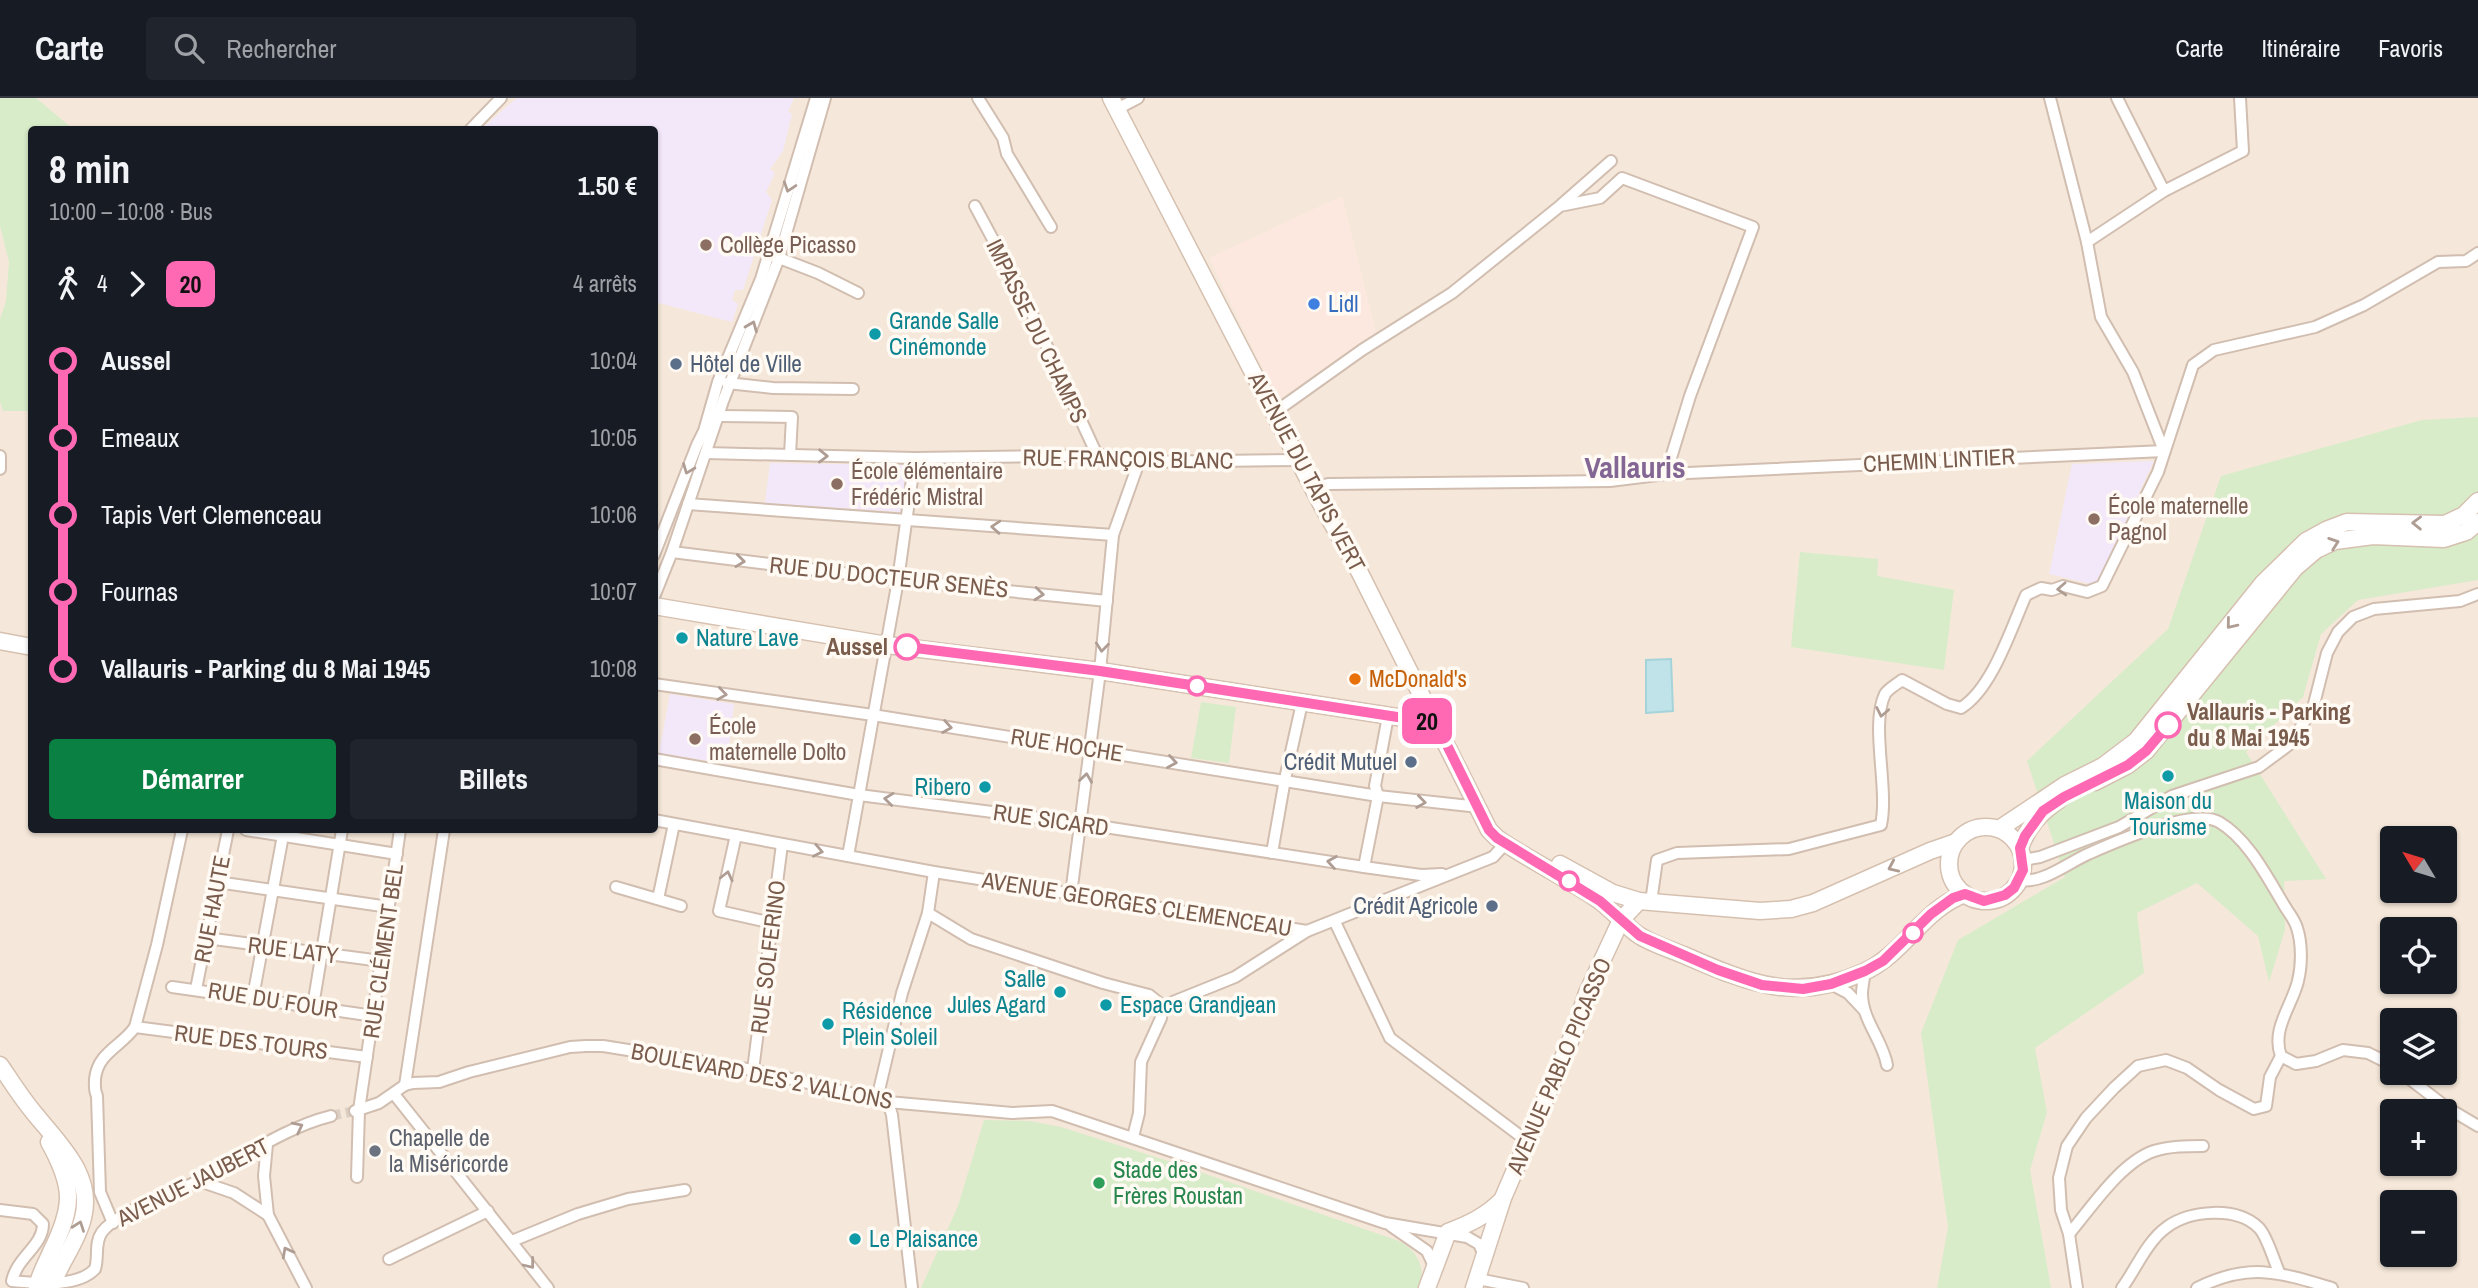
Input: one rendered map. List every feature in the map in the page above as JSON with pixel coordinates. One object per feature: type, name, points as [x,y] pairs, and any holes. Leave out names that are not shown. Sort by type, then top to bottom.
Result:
[{"type":"main road","name":"AVENUE DU TAPIS VERT","points":[[1114,104],[1313,488],[1359,571],[1489,830],[1505,844]]},
{"type":"main road","points":[[1999,829],[2065,785],[2103,765],[2136,741],[2263,583],[2306,541],[2347,522],[2445,524],[2464,515],[2478,501]]},
{"type":"main road","points":[[2021,854],[2011,836],[1999,829],[1980,827],[1971,830],[1956,842],[1951,850],[1949,870],[1957,887],[1965,894],[1984,901],[2005,895],[2020,880],[2021,854],[2033,822],[2043,811],[2064,797],[2128,765],[2146,751],[2295,568],[2316,550],[2335,541],[2354,537],[2444,539],[2466,532],[2478,522]]},
{"type":"main road","points":[[658,607],[887,645],[1100,671],[1436,723]]},
{"type":"main road","points":[[0,641],[28,646]]},
{"type":"main road","points":[[1505,844],[1556,861],[1603,888],[1645,902],[1760,911],[1791,909],[1813,903],[1956,842]]},
{"type":"main road","points":[[1505,844],[1600,901],[1640,936],[1718,970],[1762,985],[1803,989],[1831,984],[1865,971],[1883,961],[1941,906],[1965,894]]},
{"type":"main road","name":"AVENUE PABLO PICASSO","points":[[1476,1284],[1503,1198],[1574,1032],[1587,993],[1621,920],[1645,902]]},
{"type":"main road","points":[[0,1065],[33,1112],[62,1167],[67,1183],[65,1225],[45,1284]]},
{"type":"main road","points":[[1427,1288],[1448,1232],[1474,1222],[1492,1210],[1503,1198]]},
{"type":"street","points":[[474,126],[501,98]]},
{"type":"street","points":[[716,411],[718,382],[761,279],[774,256],[816,98]]},
{"type":"street","points":[[658,587],[706,453],[706,438],[731,383],[825,98]]},
{"type":"street","points":[[978,98],[1003,138],[1007,154],[1051,227]]},
{"type":"street","points":[[1114,104],[1138,98]]},
{"type":"street","points":[[2050,98],[2087,242],[2101,317],[2133,372],[2164,451]]},
{"type":"street","points":[[2117,98],[2164,191]]},
{"type":"street","points":[[2087,242],[2164,191],[2243,151],[2240,98]]},
{"type":"street","points":[[1275,412],[1362,350],[1451,293],[1560,206],[1611,161]]},
{"type":"street","points":[[1560,206],[1600,198],[1622,178],[1753,227],[1690,396],[1666,474]]},
{"type":"street","name":"IMPASSE DU CHAMPS","points":[[975,206],[1027,303],[1097,455]]},
{"type":"street","points":[[1645,902],[1657,860],[1677,853],[1789,849],[1881,825],[1885,809],[1879,721],[1885,693],[1902,680],[1947,704],[1961,708],[1971,702],[1983,688],[2026,595],[2041,588],[2052,590],[2063,586],[2087,592],[2102,586],[2158,472],[2193,365],[2214,349],[2315,327],[2364,305],[2438,262],[2466,261],[2478,253]]},
{"type":"street","points":[[774,256],[858,293]]},
{"type":"street","points":[[718,382],[773,388],[853,389]]},
{"type":"street","points":[[716,411],[792,417],[790,455]]},
{"type":"street","points":[[658,544],[697,445],[706,438]]},
{"type":"street","name":"CHEMIN LINTIER","points":[[1313,488],[1328,484],[1610,481],[1666,474],[2164,451]]},
{"type":"street","name":"RUE FRANÇOIS BLANC","points":[[706,453],[915,458],[1097,455],[1139,461],[1299,460]]},
{"type":"street","points":[[0,456],[0,469]]},
{"type":"street","points":[[848,856],[898,580],[915,458]]},
{"type":"street","points":[[1070,894],[1100,671],[1113,535],[1139,461]]},
{"type":"street","points":[[673,507],[1113,535]]},
{"type":"street","name":"RUE DU DOCTEUR SENÈS","points":[[660,539],[674,548],[898,580],[1107,601]]},
{"type":"street","points":[[2021,854],[2040,857],[2119,827],[2172,796],[2259,767],[2290,744],[2313,708],[2327,653],[2338,632],[2353,617],[2374,609],[2460,601],[2478,594]]},
{"type":"street","name":"RUE HOCHE","points":[[658,685],[873,715],[1378,796],[1479,807]]},
{"type":"street","points":[[1272,853],[1285,779],[1303,703]]},
{"type":"street","points":[[1364,867],[1378,796],[1375,786],[1388,716]]},
{"type":"street","name":"RUE SICARD","points":[[658,760],[859,795],[1079,823],[1421,875],[1448,873]]},
{"type":"street","points":[[2020,880],[2038,879],[2089,853],[2181,820],[2200,817],[2216,820],[2241,841],[2271,883],[2297,927],[2301,959],[2299,979],[2278,1029],[2277,1047],[2281,1056],[2296,1064],[2316,1061],[2343,1051],[2368,1053],[2380,1059]]},
{"type":"street","name":"AVENUE GEORGES CLEMENCEAU","points":[[658,821],[934,872],[1307,932],[1493,857],[1505,844]]},
{"type":"street","points":[[658,899],[674,824]]},
{"type":"street","points":[[113,1223],[100,1192],[97,1096],[94,1090],[97,1068],[104,1056],[130,1035],[135,1027],[181,833]]},
{"type":"street","name":"RUE HAUTE","points":[[196,989],[227,833]]},
{"type":"street","points":[[253,997],[284,833]]},
{"type":"street","points":[[289,833],[397,854]]},
{"type":"street","points":[[313,1006],[342,833]]},
{"type":"street","name":"RUE CLÉMENT BEL","points":[[357,1177],[357,1111],[366,1073],[400,833]]},
{"type":"street","points":[[357,1111],[394,1094],[405,1085],[444,833]]},
{"type":"street","points":[[736,835],[719,911],[772,923]]},
{"type":"street","name":"RUE SOLFERINO","points":[[753,1070],[782,844]]},
{"type":"street","points":[[912,1288],[892,1115],[883,1100],[902,993],[928,913],[934,872]]},
{"type":"street","points":[[217,882],[389,907]]},
{"type":"street","points":[[616,887],[681,906]]},
{"type":"street","points":[[928,913],[971,939],[1103,984],[1149,995],[1163,1006]]},
{"type":"street","points":[[1335,922],[1390,1038],[1527,1141]]},
{"type":"street","points":[[1163,1006],[1235,977],[1307,932]]},
{"type":"street","name":"RUE LATY","points":[[206,938],[381,961]]},
{"type":"street","points":[[1864,1010],[1862,995],[1865,971]]},
{"type":"street","points":[[1831,984],[1848,993],[1864,1010],[1885,1052],[1887,1065]]},
{"type":"street","name":"RUE DU FOUR","points":[[172,987],[374,1016]]},
{"type":"street","points":[[1133,1137],[1139,1113],[1141,1062],[1161,1018],[1163,1006]]},
{"type":"street","name":"RUE DES TOURS","points":[[135,1027],[367,1057]]},
{"type":"street","name":"BOULEVARD DES 2 VALLONS","points":[[405,1085],[439,1082],[570,1048],[603,1046],[753,1070],[883,1100],[1012,1113],[1052,1111],[1385,1223]]},
{"type":"street","points":[[2077,1288],[2069,1234],[2061,1210],[2059,1178],[2067,1146],[2086,1118],[2138,1066],[2166,1060],[2186,1068],[2254,1110],[2266,1106],[2270,1077],[2281,1056]]},
{"type":"street","points":[[2418,1085],[2446,1107],[2478,1126]]},
{"type":"street","points":[[394,1094],[548,1288]]},
{"type":"street","name":"AVENUE JAUBERT","points":[[45,1284],[72,1281],[91,1274],[97,1263],[100,1236],[113,1223],[132,1211],[199,1181],[308,1122],[331,1116]]},
{"type":"street","points":[[267,1144],[264,1176],[268,1215],[306,1288]]},
{"type":"street","points":[[2069,1234],[2135,1161],[2154,1152],[2177,1147],[2203,1146]]},
{"type":"street","points":[[199,1181],[234,1193],[268,1215]]},
{"type":"street","points":[[512,1241],[590,1210],[628,1199],[685,1191]]},
{"type":"street","points":[[0,1210],[33,1214],[43,1224],[43,1233],[6,1281],[45,1284]]},
{"type":"street","points":[[389,1259],[488,1211]]},
{"type":"street","points":[[2122,1288],[2146,1251],[2166,1227],[2193,1215],[2216,1213],[2240,1217],[2260,1228],[2279,1272]]},
{"type":"street","points":[[1385,1223],[1467,1237],[1479,1244],[1485,1257]]},
{"type":"street","points":[[1385,1223],[1427,1251],[1435,1268]]},
{"type":"street","points":[[2197,1288],[2244,1272],[2279,1272],[2332,1288]]},
{"type":"street","points":[[1476,1284],[1523,1288]]},
{"type":"shaded area","points":[[0,98],[2478,98],[2478,1288],[0,1288]]},
{"type":"shaded area","name":"Collège Picasso","points":[[517,98],[794,98],[788,112],[792,114],[783,151],[770,169],[775,173],[766,192],[772,200],[743,290],[735,290],[732,300],[738,304],[732,322],[658,303],[658,126],[484,126]]},
{"type":"shaded area","points":[[1342,196],[1376,332],[1278,400],[1209,258]]},
{"type":"shaded area","name":"École maternelle Pagnol","points":[[2154,461],[2096,585],[2049,574],[2072,464]]},
{"type":"shaded area","name":"École élémentaire Frédéric Mistral","points":[[770,463],[909,465],[901,512],[765,503]]},
{"type":"shaded area","name":"École maternelle Dolto","points":[[670,694],[734,704],[727,764],[659,753]]},
{"type":"green space","points":[[0,98],[36,98],[69,126],[28,126],[28,411],[3,411],[0,402],[0,319],[6,301],[9,262],[0,226]]},
{"type":"green space","points":[[2478,417],[2478,580],[2358,600],[2321,634],[2303,697],[2246,752],[2326,879],[2284,881],[2285,930],[2269,982],[2258,936],[2197,883],[2137,913],[2144,973],[2035,1048],[2047,1112],[2030,1170],[2051,1288],[1937,1288],[1948,1227],[1921,1033],[1958,940],[2065,877],[2027,761],[2168,629],[2221,476],[2422,420]]},
{"type":"green space","points":[[1800,552],[1878,559],[1877,576],[1954,590],[1944,670],[1791,647]]},
{"type":"green space","points":[[1201,702],[1236,707],[1229,763],[1191,758]]},
{"type":"green space","name":"Stade des Frères Roustan","points":[[984,1120],[1030,1121],[1061,1127],[1396,1240],[1409,1248],[1418,1259],[1422,1273],[1419,1288],[921,1288],[958,1206]]},
{"type":"water","points":[[1671,659],[1673,711],[1646,713],[1646,660]]},
{"type":"tunnel","points":[[331,1116],[355,1111]]},
{"type":"bus line","name":"20","points":[[907,647],[1100,671],[1436,723],[1489,830],[1497,838],[1600,901],[1640,936],[1718,970],[1762,985],[1803,989],[1831,984],[1883,961],[1931,914],[1953,898],[1965,894],[1984,901],[2005,895],[2020,880],[2023,870],[2020,848],[2033,822],[2043,811],[2064,797],[2128,765],[2146,751],[2168,725]]},
{"type":"place","name":"Collège Picasso","points":[[706,245]]},
{"type":"place","name":"Lidl","points":[[1314,304]]},
{"type":"place","name":"Grande Salle Cinémonde","points":[[875,334]]},
{"type":"place","name":"Hôtel de Ville","points":[[676,364]]},
{"type":"place","name":"École élémentaire Frédéric Mistral","points":[[837,484]]},
{"type":"place","name":"École maternelle Pagnol","points":[[2094,519]]},
{"type":"place","name":"Nature Lave","points":[[682,638]]},
{"type":"place","name":"Aussel","points":[[907,647]]},
{"type":"place","name":"McDonald's","points":[[1355,679]]},
{"type":"place","name":"Vallauris - Parking du 8 Mai 1945","points":[[2168,725]]},
{"type":"place","name":"École maternelle Dolto","points":[[695,739]]},
{"type":"place","name":"Crédit Mutuel","points":[[1411,762]]},
{"type":"place","name":"Maison du Tourisme","points":[[2168,776]]},
{"type":"place","name":"Ribero","points":[[985,787]]},
{"type":"place","name":"Crédit Agricole","points":[[1492,906]]},
{"type":"place","name":"Salle Jules Agard","points":[[1060,992]]},
{"type":"place","name":"Espace Grandjean","points":[[1106,1005]]},
{"type":"place","name":"Résidence Plein Soleil","points":[[828,1024]]},
{"type":"place","name":"Chapelle de la Miséricorde","points":[[375,1151]]},
{"type":"place","name":"Stade des Frères Roustan","points":[[1099,1183]]},
{"type":"place","name":"Le Plaisance","points":[[855,1239]]},
{"type":"district","name":"Vallauris","points":[[1635,468]]}]
